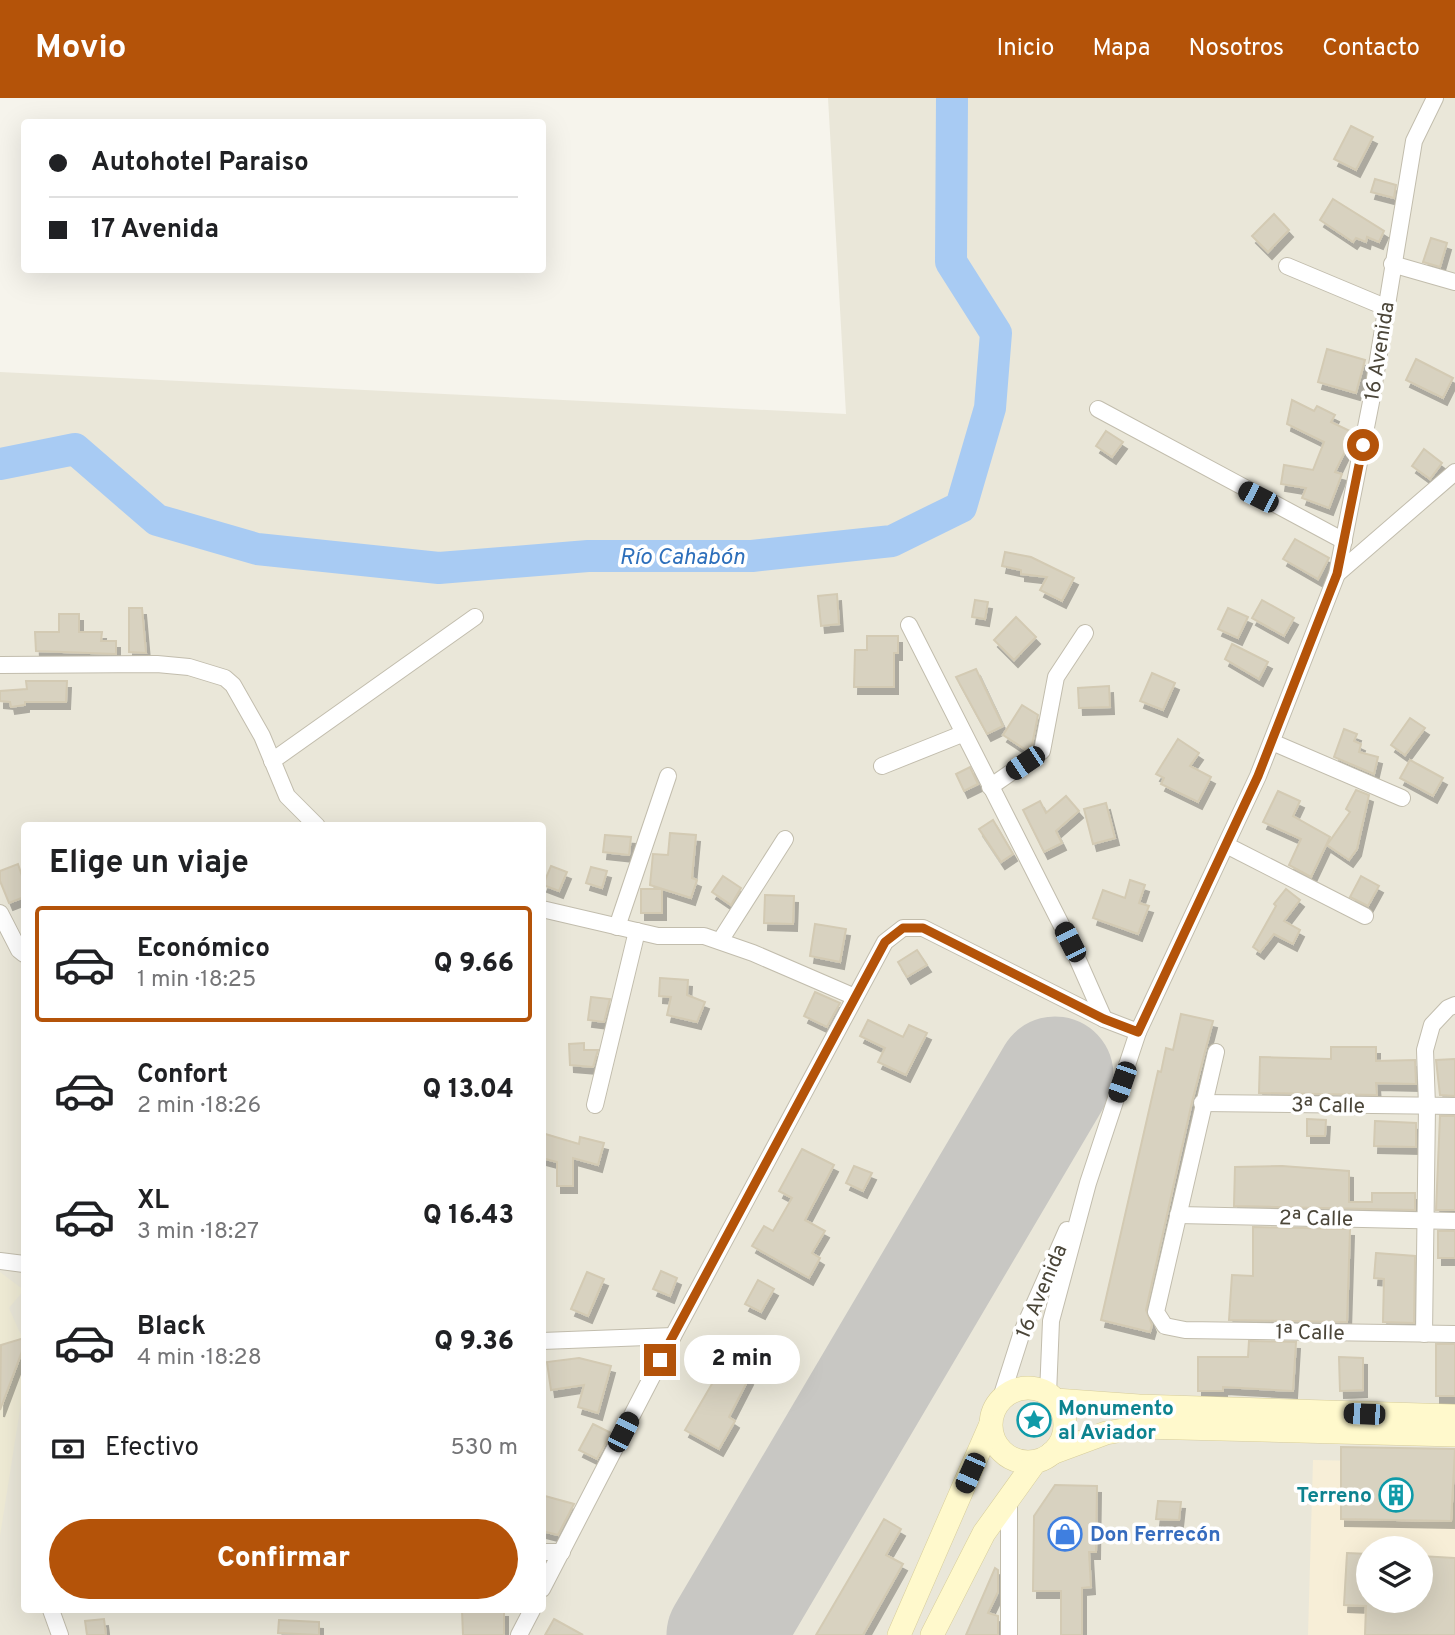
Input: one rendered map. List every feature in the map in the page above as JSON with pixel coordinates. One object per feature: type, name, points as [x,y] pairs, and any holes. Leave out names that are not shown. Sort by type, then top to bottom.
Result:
[{"type":"street","name":"16 Avenida","points":[[1052,1397],[1051,1321],[1088,1183],[1138,1032],[1272,742],[1337,574],[1371,402],[1414,141],[1435,98]]},
{"type":"street","points":[[1392,264],[1455,282]]},
{"type":"street","points":[[1287,267],[1385,307]]},
{"type":"street","points":[[1098,409],[1344,541]]},
{"type":"street","points":[[1337,574],[1420,506],[1455,472]]},
{"type":"street","points":[[272,761],[475,617]]},
{"type":"street","points":[[909,625],[962,734],[1070,942],[1104,1019]]},
{"type":"street","points":[[990,787],[1042,751],[1056,677],[1085,633]]},
{"type":"street","points":[[0,665],[157,664],[189,667],[225,678],[244,705],[287,796],[313,822]]},
{"type":"street","points":[[882,766],[962,734]]},
{"type":"street","points":[[1272,742],[1402,798]]},
{"type":"street","points":[[617,926],[668,776]]},
{"type":"street","points":[[719,941],[785,839]]},
{"type":"street","points":[[1226,845],[1365,916]]},
{"type":"street","points":[[546,910],[658,936],[704,936],[855,997]]},
{"type":"street","points":[[0,913],[21,952]]},
{"type":"street","points":[[546,1582],[673,1336],[885,942],[903,928],[923,928],[1104,1019],[1138,1032]]},
{"type":"street","points":[[595,1105],[637,931]]},
{"type":"street","points":[[1424,1334],[1427,1106],[1425,1050],[1432,1025],[1448,1008],[1455,1005]]},
{"type":"street","points":[[1178,1215],[1216,1052]]},
{"type":"street","name":"3ª Calle","points":[[1202,1103],[1455,1106]]},
{"type":"street","name":"16 Avenida","points":[[1000,1401],[1023,1332],[1088,1183]]},
{"type":"street","name":"2ª Calle","points":[[1178,1215],[1455,1221]]},
{"type":"street","name":"1ª Calle","points":[[1178,1215],[1156,1312],[1165,1326],[1185,1330],[1455,1334]]},
{"type":"street","points":[[0,1261],[21,1264]]},
{"type":"street","points":[[546,1341],[673,1336]]},
{"type":"street","points":[[899,1635],[1000,1401],[1017,1390],[1028,1388],[1052,1397],[1139,1406],[1455,1416]]},
{"type":"street","points":[[932,1635],[984,1533],[1009,1497],[1064,1433],[1062,1410],[1052,1397]]},
{"type":"street","points":[[990,1426],[1000,1450],[1010,1458],[1044,1458],[1106,1433],[1140,1427],[1455,1435]]},
{"type":"street","points":[[1009,1497],[1009,1635]]},
{"type":"street","points":[[546,1552],[562,1552]]},
{"type":"street","points":[[52,1613],[60,1635]]},
{"type":"street","points":[[519,1635],[530,1613]]},
{"type":"shaded area","points":[[828,98],[1455,98],[1455,1635],[0,1635],[0,372],[846,414]]},
{"type":"shaded area","points":[[0,1272],[21,1288],[21,1294],[9,1308],[21,1335],[21,1403],[0,1536]]},
{"type":"shaded area","points":[[1313,1460],[1455,1463],[1455,1635],[1308,1635]]},
{"type":"building","points":[[1351,126],[1373,137],[1356,170],[1334,159]]},
{"type":"building","points":[[1375,179],[1396,185],[1394,198],[1371,192]]},
{"type":"building","points":[[1333,199],[1384,231],[1379,242],[1367,237],[1366,242],[1356,238],[1353,242],[1320,220]]},
{"type":"building","points":[[1274,214],[1289,230],[1268,252],[1252,236]]},
{"type":"building","points":[[1431,238],[1447,243],[1440,267],[1423,262]]},
{"type":"building","points":[[1327,349],[1365,360],[1356,393],[1318,382]]},
{"type":"building","points":[[1416,359],[1453,378],[1443,398],[1406,380]]},
{"type":"building","points":[[1292,400],[1314,411],[1317,406],[1335,415],[1331,422],[1354,433],[1335,472],[1342,474],[1329,508],[1302,498],[1306,488],[1281,484],[1284,465],[1313,470],[1324,442],[1287,424]]},
{"type":"building","points":[[1106,431],[1123,442],[1112,457],[1096,446]]},
{"type":"building","points":[[1424,449],[1442,463],[1430,479],[1412,466]]},
{"type":"building","points":[[1295,539],[1329,558],[1318,579],[1283,559]]},
{"type":"building","points":[[1005,552],[1031,557],[1074,578],[1062,601],[1040,590],[1047,577],[1021,574],[1021,570],[1002,566]]},
{"type":"building","points":[[837,594],[839,624],[821,626],[818,596]]},
{"type":"building","points":[[975,600],[988,602],[985,619],[972,617]]},
{"type":"building","points":[[1262,600],[1294,618],[1284,636],[1252,618]]},
{"type":"building","points":[[129,608],[142,608],[146,653],[129,652]]},
{"type":"building","points":[[1228,608],[1248,617],[1238,638],[1218,629]]},
{"type":"building","points":[[59,614],[79,614],[79,632],[102,632],[101,641],[116,641],[116,654],[36,651],[35,632],[59,632]]},
{"type":"building","points":[[1016,617],[1036,637],[1014,660],[994,640]]},
{"type":"building","points":[[867,636],[898,636],[898,653],[894,653],[894,687],[854,687],[855,650],[867,650]]},
{"type":"building","points":[[1232,644],[1268,662],[1259,679],[1225,659]]},
{"type":"building","points":[[976,669],[1003,726],[987,734],[956,677]]},
{"type":"building","points":[[1152,673],[1175,683],[1163,710],[1140,701]]},
{"type":"building","points":[[26,681],[67,681],[66,702],[25,702],[25,705],[11,707],[10,702],[0,701],[0,691],[27,689]]},
{"type":"building","points":[[1109,686],[1110,707],[1079,708],[1078,688]]},
{"type":"building","points":[[1022,705],[1038,715],[1032,745],[1026,750],[1003,735]]},
{"type":"building","points":[[1410,718],[1425,728],[1405,755],[1391,745]]},
{"type":"building","points":[[1344,729],[1357,734],[1354,741],[1361,744],[1359,752],[1378,757],[1374,774],[1334,757]]},
{"type":"building","points":[[1178,739],[1199,753],[1190,766],[1211,777],[1198,802],[1161,784],[1164,778],[1156,774]]},
{"type":"building","points":[[1410,760],[1443,778],[1433,796],[1400,778]]},
{"type":"building","points":[[970,767],[978,784],[964,791],[956,774]]},
{"type":"building","points":[[1356,790],[1369,795],[1357,849],[1349,860],[1327,845],[1350,812],[1346,809]]},
{"type":"building","points":[[1278,791],[1300,801],[1293,816],[1330,837],[1311,877],[1289,865],[1301,839],[1263,822]]},
{"type":"building","points":[[1066,796],[1079,811],[1056,831],[1062,843],[1044,852],[1023,810],[1040,801],[1046,813]]},
{"type":"building","points":[[1106,803],[1115,838],[1093,844],[1084,809]]},
{"type":"building","points":[[993,820],[1013,854],[1001,862],[979,829]]},
{"type":"building","points":[[670,833],[696,835],[692,878],[697,880],[691,898],[650,885],[653,854],[668,855]]},
{"type":"building","points":[[605,835],[631,837],[629,855],[603,852]]},
{"type":"building","points":[[18,864],[21,873],[21,898],[9,903],[0,881],[0,871]]},
{"type":"building","points":[[551,866],[567,872],[559,891],[546,886]]},
{"type":"building","points":[[591,867],[607,871],[602,888],[586,883]]},
{"type":"building","points":[[723,876],[741,888],[731,905],[712,892]]},
{"type":"building","points":[[1361,876],[1379,886],[1368,906],[1350,897]]},
{"type":"building","points":[[1130,880],[1145,885],[1139,903],[1149,906],[1138,934],[1093,918],[1103,890],[1125,898]]},
{"type":"building","points":[[641,889],[662,889],[662,913],[641,913]]},
{"type":"building","points":[[1286,889],[1300,900],[1284,921],[1300,930],[1293,944],[1274,934],[1260,952],[1253,947],[1276,906],[1274,904]]},
{"type":"building","points":[[765,895],[794,896],[793,924],[764,923]]},
{"type":"building","points":[[815,924],[846,929],[840,962],[810,956]]},
{"type":"building","points":[[917,950],[927,965],[907,977],[898,962]]},
{"type":"building","points":[[660,978],[688,980],[687,995],[705,1002],[697,1022],[667,1015],[671,997],[659,996]]},
{"type":"building","points":[[815,992],[840,1003],[827,1027],[804,1016]]},
{"type":"building","points":[[591,997],[610,999],[604,1022],[588,1020]]},
{"type":"building","points":[[1181,1014],[1213,1021],[1192,1102],[1146,1310],[1152,1325],[1150,1332],[1101,1320],[1158,1071],[1161,1072],[1166,1048],[1173,1050]]},
{"type":"building","points":[[868,1020],[903,1037],[909,1025],[927,1033],[906,1075],[878,1062],[885,1048],[860,1036]]},
{"type":"building","points":[[584,1043],[584,1050],[598,1050],[593,1067],[570,1065],[569,1044]]},
{"type":"building","points":[[1331,1047],[1376,1047],[1376,1061],[1415,1060],[1416,1084],[1376,1083],[1377,1095],[1259,1093],[1260,1057],[1331,1059]]},
{"type":"building","points":[[1455,1059],[1455,1096],[1440,1095],[1436,1060]]},
{"type":"building","points":[[1440,1116],[1455,1116],[1455,1210],[1436,1210]]},
{"type":"building","points":[[1307,1119],[1326,1120],[1325,1136],[1307,1136]]},
{"type":"building","points":[[1375,1121],[1416,1123],[1416,1147],[1374,1146]]},
{"type":"building","points":[[546,1134],[579,1144],[580,1137],[604,1143],[598,1165],[573,1158],[573,1186],[557,1186],[557,1162],[546,1159]]},
{"type":"building","points":[[802,1149],[834,1165],[805,1220],[825,1231],[812,1253],[820,1258],[809,1278],[752,1246],[764,1226],[773,1231],[792,1198],[779,1191]]},
{"type":"building","points":[[854,1166],[872,1173],[863,1191],[846,1183]]},
{"type":"building","points":[[1282,1166],[1349,1171],[1349,1202],[1372,1202],[1372,1193],[1415,1193],[1415,1210],[1234,1206],[1235,1167]]},
{"type":"building","points":[[1253,1227],[1350,1229],[1347,1322],[1229,1320],[1232,1275],[1253,1276]]},
{"type":"building","points":[[1438,1231],[1455,1231],[1455,1258],[1438,1258]]},
{"type":"building","points":[[1376,1253],[1415,1256],[1414,1323],[1383,1322],[1384,1279],[1374,1278]]},
{"type":"building","points":[[661,1271],[677,1278],[670,1296],[653,1289]]},
{"type":"building","points":[[587,1272],[604,1279],[588,1316],[571,1309]]},
{"type":"building","points":[[758,1280],[774,1289],[761,1312],[745,1304]]},
{"type":"building","points":[[21,1339],[21,1354],[0,1410],[1,1345]]},
{"type":"building","points":[[1249,1341],[1296,1342],[1293,1391],[1223,1387],[1223,1391],[1198,1391],[1198,1357],[1248,1357]]},
{"type":"building","points":[[1436,1344],[1455,1344],[1455,1396],[1436,1396]]},
{"type":"building","points":[[1339,1357],[1363,1358],[1363,1390],[1340,1391]]},
{"type":"building","points":[[579,1358],[611,1366],[598,1413],[578,1407],[584,1385],[551,1390],[547,1362]]},
{"type":"building","points":[[723,1365],[749,1378],[729,1417],[735,1421],[719,1449],[685,1430]]},
{"type":"building","points":[[593,1424],[611,1433],[597,1459],[579,1450]]},
{"type":"building","name":"Terreno","points":[[1341,1447],[1455,1449],[1451,1521],[1341,1519]]},
{"type":"building","name":"Don Ferrecón","points":[[1055,1485],[1097,1486],[1096,1552],[1089,1552],[1091,1587],[1082,1588],[1082,1635],[1061,1635],[1061,1591],[1033,1591],[1034,1516]]},
{"type":"building","points":[[546,1496],[574,1504],[558,1535],[546,1532]]},
{"type":"building","points":[[1158,1501],[1181,1502],[1179,1520],[1156,1519]]},
{"type":"building","points":[[884,1519],[901,1529],[886,1555],[903,1564],[863,1635],[816,1635]]},
{"type":"building","points":[[1347,1553],[1356,1553],[1356,1606],[1344,1605]]},
{"type":"building","points":[[1433,1557],[1455,1558],[1455,1635],[1365,1635],[1366,1613],[1433,1613]]},
{"type":"building","points":[[995,1568],[998,1570],[998,1592],[988,1613],[998,1616],[998,1635],[966,1635]]},
{"type":"building","points":[[462,1613],[504,1613],[504,1635],[463,1635]]},
{"type":"building","points":[[104,1619],[106,1635],[87,1635],[85,1621]]},
{"type":"building","points":[[554,1619],[583,1635],[545,1635]]},
{"type":"building","points":[[279,1620],[319,1622],[319,1635],[278,1633]]},
{"type":"waterway","name":"Río Cahabón","points":[[0,464],[75,449],[157,520],[257,549],[439,568],[588,556],[752,556],[892,541],[961,507],[990,408],[996,333],[951,262],[952,98]]},
{"type":"runway","points":[[725,1635],[1055,1075]]},
{"type":"place","name":"Monumento al Aviador","points":[[1034,1420]]},
{"type":"place","name":"Terreno","points":[[1396,1495]]},
{"type":"place","name":"Don Ferrecón","points":[[1065,1534]]},
{"type":"route","points":[[660,1360],[885,942],[903,928],[923,928],[1104,1019],[1138,1032],[1258,776],[1337,574],[1363,445]]}]
